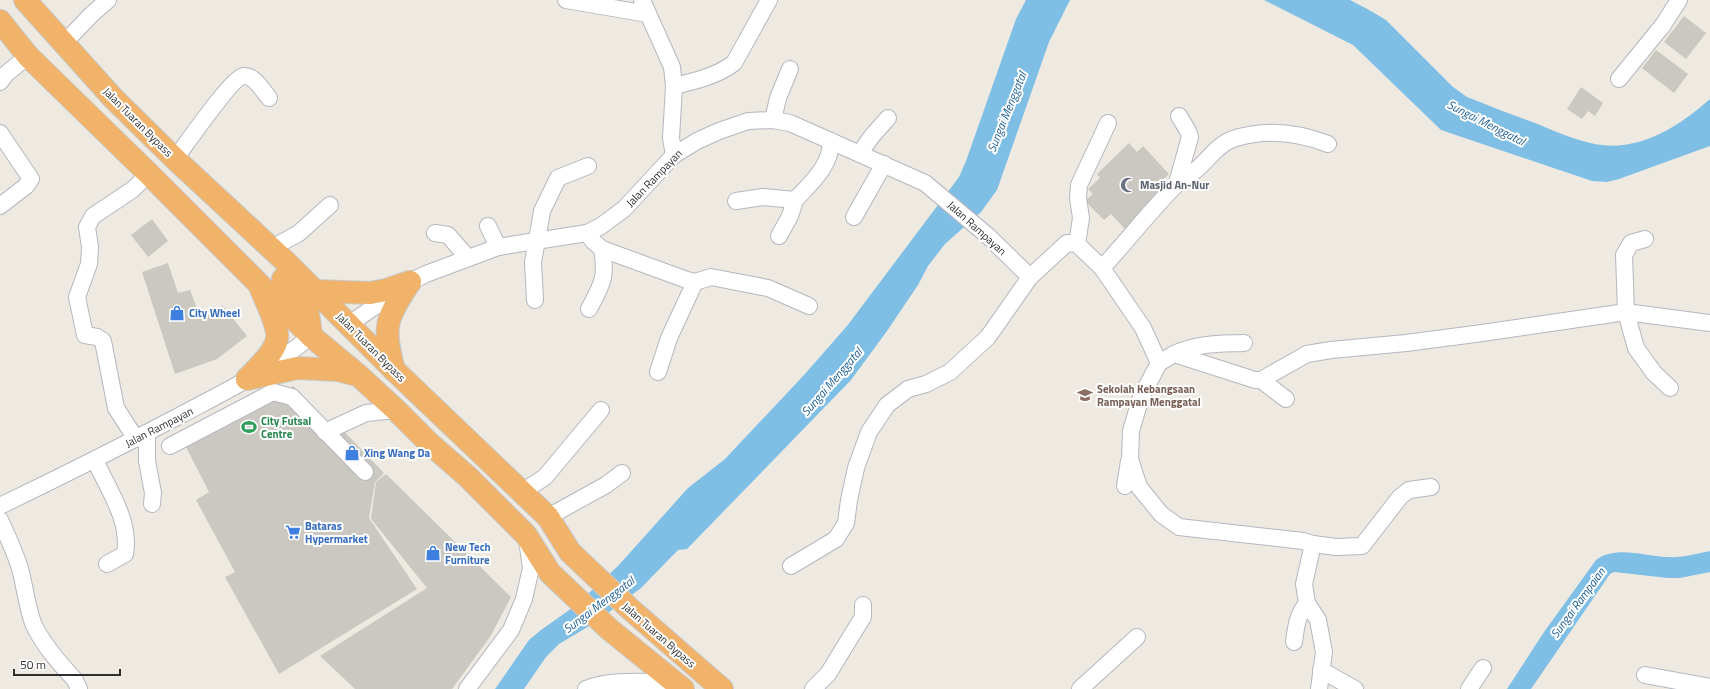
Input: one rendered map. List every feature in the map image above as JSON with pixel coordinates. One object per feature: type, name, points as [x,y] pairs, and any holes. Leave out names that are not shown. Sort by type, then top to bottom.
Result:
[{"type":"highway","name":"Jalan Tuaran Bypass","points":[[25,0],[113,98],[175,159],[272,248],[394,370],[548,517],[570,552],[629,608],[722,689]]},
{"type":"highway","points":[[0,21],[28,56],[259,282],[311,336],[357,374],[396,410],[429,443],[468,477],[526,535],[550,573],[609,629],[679,686]]},
{"type":"highway","points":[[63,44],[67,61],[78,77],[178,176],[224,219],[302,298],[309,315],[311,336]]},
{"type":"highway","points":[[239,384],[274,347],[277,339],[277,332],[259,282]]},
{"type":"highway","points":[[316,291],[370,293],[386,290],[410,282]]},
{"type":"highway","points":[[394,370],[387,346],[386,329],[390,315],[410,282]]},
{"type":"highway","points":[[239,384],[297,368],[338,370],[357,374]]},
{"type":"street","points":[[63,44],[108,0]]},
{"type":"street","points":[[566,0],[645,7],[670,62],[674,86],[671,138],[674,155]]},
{"type":"street","points":[[674,86],[704,78],[727,69],[734,64],[769,0]]},
{"type":"street","points":[[1619,78],[1663,25],[1679,0]]},
{"type":"street","points":[[0,82],[6,74],[28,56]]},
{"type":"street","points":[[773,120],[778,98],[790,69]]},
{"type":"street","points":[[175,159],[222,96],[240,78],[245,76],[252,78],[269,98]]},
{"type":"street","name":"Jalan Rampayan","points":[[348,325],[410,282],[468,258],[498,247],[587,233],[611,220],[674,155],[697,140],[748,115],[790,123],[925,183],[988,236],[1030,277]]},
{"type":"street","points":[[1177,183],[1190,138],[1188,130],[1179,116]]},
{"type":"street","points":[[860,153],[872,136],[888,118]]},
{"type":"street","points":[[1077,244],[1081,218],[1078,198],[1079,185],[1108,123]]},
{"type":"street","points":[[1102,268],[1177,183],[1196,170],[1213,153],[1232,139],[1264,133],[1284,132],[1309,137],[1328,144]]},
{"type":"street","points":[[0,133],[31,179],[21,191],[0,206]]},
{"type":"street","points":[[779,236],[790,216],[795,200],[822,170],[831,150],[831,141]]},
{"type":"street","points":[[854,217],[884,164]]},
{"type":"street","points":[[535,300],[533,262],[542,211],[558,178],[588,166]]},
{"type":"street","points":[[149,174],[132,190],[93,216],[87,227],[90,247],[89,264],[77,298],[85,335],[97,336],[103,341],[116,408],[141,436],[153,493],[152,504]]},
{"type":"street","points":[[736,201],[763,196],[795,200]]},
{"type":"street","points":[[272,248],[299,233],[330,205]]},
{"type":"street","points":[[488,226],[498,247]]},
{"type":"street","points":[[587,233],[602,249],[687,280],[695,282],[711,277],[768,288],[809,306]]},
{"type":"street","points":[[436,234],[448,235],[468,258]]},
{"type":"street","points":[[1645,239],[1631,243],[1624,255],[1626,312],[1636,348],[1654,373],[1670,388]]},
{"type":"street","points":[[791,566],[836,539],[846,523],[856,468],[869,432],[887,405],[908,389],[926,384],[950,372],[988,337],[1030,277],[1067,243],[1077,244],[1102,268],[1143,328],[1159,363]]},
{"type":"street","points":[[589,309],[599,290],[605,272],[602,249]]},
{"type":"street","points":[[658,372],[669,338],[695,282]]},
{"type":"street","points":[[1174,354],[1255,380],[1261,380],[1307,354],[1475,334],[1626,312],[1710,323]]},
{"type":"street","name":"Jalan Rampayan","points":[[0,506],[95,460],[239,384],[292,352],[311,336]]},
{"type":"street","points":[[1125,486],[1130,459],[1131,431],[1141,397],[1159,363],[1185,349],[1211,344],[1244,343]]},
{"type":"street","points":[[1261,380],[1286,399]]},
{"type":"street","points":[[239,384],[242,408]]},
{"type":"street","points":[[168,422],[174,444],[274,392],[292,397],[364,472]]},
{"type":"street","points":[[325,432],[366,413],[396,410]]},
{"type":"street","points":[[522,492],[545,477],[601,410]]},
{"type":"street","points":[[1130,459],[1139,487],[1161,514],[1176,526],[1336,547],[1362,546],[1400,497],[1409,490],[1431,487]]},
{"type":"street","points":[[95,460],[123,519],[126,546],[125,554],[107,564]]},
{"type":"street","points":[[548,517],[606,484],[622,473]]},
{"type":"street","points":[[0,520],[21,572],[25,596],[39,635],[75,680],[79,689]]},
{"type":"street","points":[[467,689],[511,630],[524,599],[531,568],[526,535]]},
{"type":"street","points":[[1313,544],[1304,584],[1307,603],[1318,620],[1324,652],[1319,689]]},
{"type":"street","points":[[1294,642],[1296,623],[1301,610],[1307,603]]},
{"type":"street","points":[[813,689],[828,674],[863,617],[863,605]]},
{"type":"street","points":[[1080,689],[1137,637]]},
{"type":"street","points":[[1469,689],[1483,668]]},
{"type":"street","points":[[1321,670],[1355,689]]},
{"type":"street","points":[[1645,675],[1710,686]]},
{"type":"street","points":[[586,689],[597,685],[616,682],[679,686]]},
{"type":"water","name":"Sungai Menggatal","points":[[1026,0],[1070,0],[1049,42],[997,190],[981,212],[945,244],[928,266],[918,285],[887,331],[851,380],[687,549],[678,550],[641,588],[596,622],[559,644],[546,657],[524,689],[495,689],[529,640],[575,606],[618,566],[688,488],[725,459],[804,375],[847,326],[959,177],[1016,19]]},
{"type":"water","name":"Sungai Menggatal","points":[[1264,0],[1350,0],[1386,20],[1453,87],[1467,97],[1567,136],[1589,143],[1612,146],[1635,143],[1647,139],[1670,129],[1710,99],[1710,146],[1619,179],[1607,182],[1592,181],[1441,130],[1353,45]]},
{"type":"water","name":"Sungai Rampaian","points":[[1710,551],[1710,572],[1680,578],[1614,572],[1610,574],[1531,689],[1507,689],[1544,632],[1596,560],[1612,553],[1621,552],[1678,557]]},
{"type":"building","points":[[1684,16],[1706,33],[1686,59],[1664,42]]},
{"type":"building","points":[[1656,50],[1688,74],[1674,93],[1642,68]]},
{"type":"building","points":[[1581,87],[1603,103],[1595,116],[1588,111],[1582,119],[1567,109]]},
{"type":"building","name":"Masjid An-Nur","points":[[1129,143],[1137,152],[1143,146],[1169,174],[1161,182],[1168,189],[1125,229],[1111,214],[1104,220],[1085,201],[1093,194],[1088,189],[1100,178],[1097,174]]},
{"type":"building","points":[[152,219],[168,241],[148,257],[131,235]]},
{"type":"building","name":"City Wheel","points":[[168,263],[178,293],[190,290],[201,319],[223,306],[247,336],[217,359],[175,374],[142,272]]},
{"type":"building","points":[[294,386],[317,427],[333,420],[384,473],[375,482],[369,518],[417,589],[279,674],[225,577],[235,572],[196,500],[209,492],[184,443]]},
{"type":"building","name":"New Tech Furniture","points":[[386,474],[511,597],[490,637],[452,689],[355,689],[320,656],[427,588],[371,519],[376,482]]},
{"type":"place","name":"Masjid An-Nur","points":[[1128,185]]},
{"type":"place","name":"City Wheel","points":[[177,313]]},
{"type":"place","name":"Sekolah Kebangsaan Rampayan Menggatal","points":[[1085,395]]},
{"type":"place","name":"City Futsal Centre","points":[[249,427]]},
{"type":"place","name":"Xing Wang Da","points":[[352,453]]},
{"type":"place","name":"Bataras Hypermarket","points":[[293,532]]},
{"type":"place","name":"New Tech Furniture","points":[[433,553]]}]
